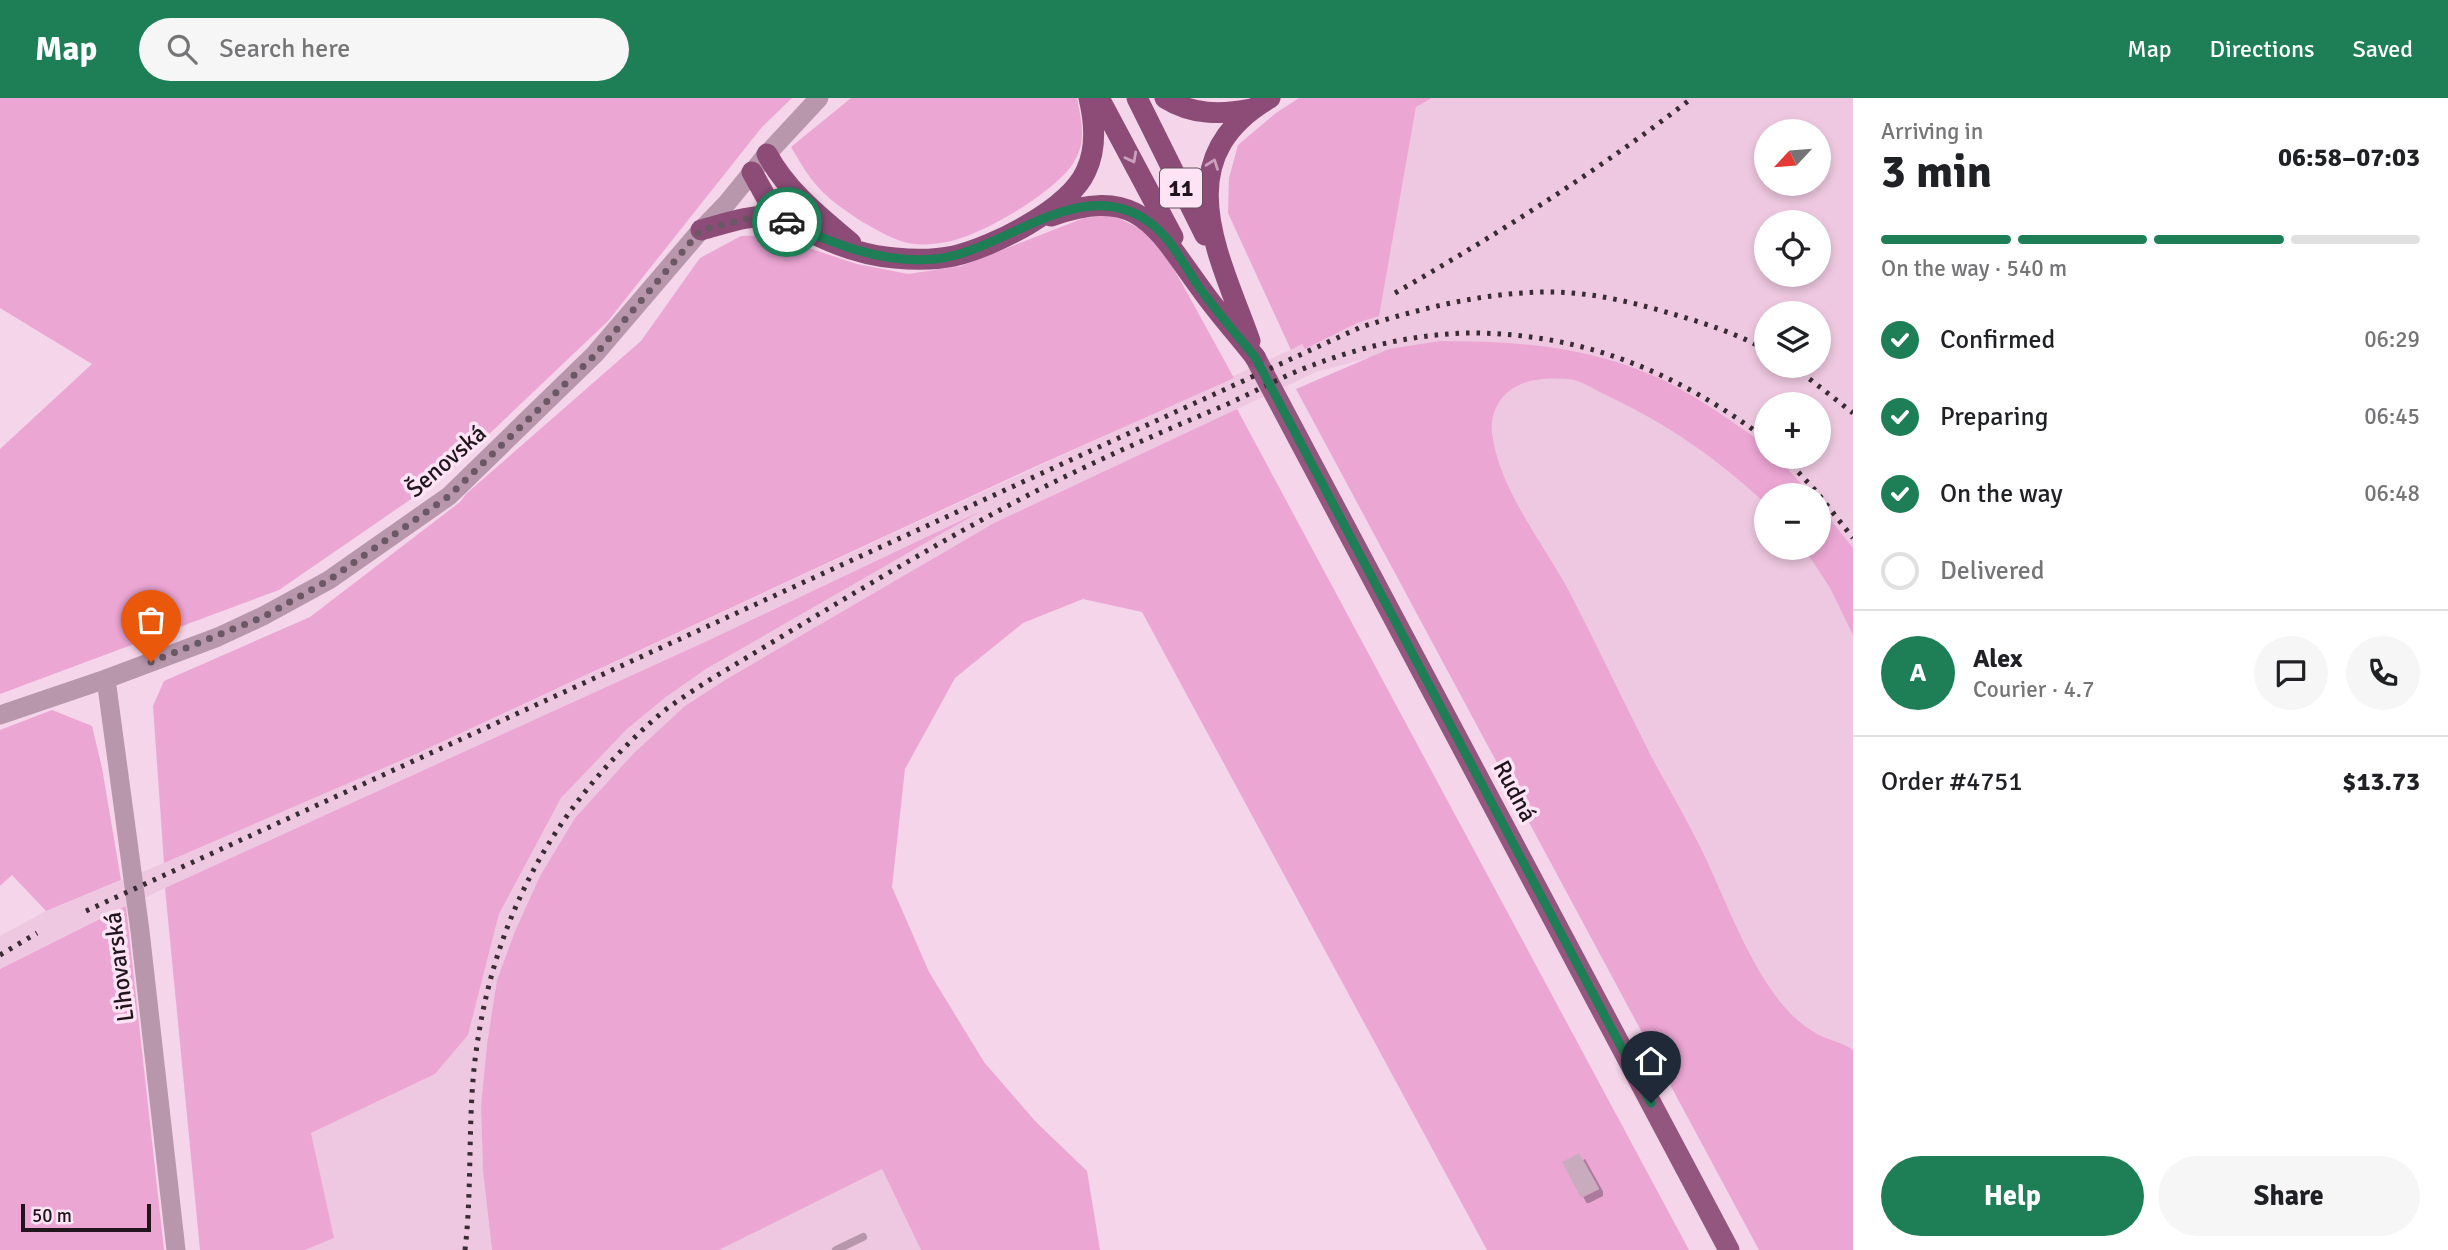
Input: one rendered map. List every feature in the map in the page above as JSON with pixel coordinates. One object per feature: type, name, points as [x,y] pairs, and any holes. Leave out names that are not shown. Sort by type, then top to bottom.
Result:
[{"type":"highway","points":[[701,230],[750,218],[777,217],[822,238],[894,258],[954,256],[984,246],[1026,225],[1065,199],[1085,173],[1095,129],[1089,98]]},
{"type":"highway","name":"11","points":[[1099,98],[1202,291],[1255,357]]},
{"type":"highway","name":"11","points":[[1137,98],[1227,277],[1255,357]]},
{"type":"highway","points":[[1166,98],[1191,110],[1202,112],[1226,113],[1260,103]]},
{"type":"highway","points":[[1227,277],[1211,231],[1207,204],[1210,168],[1221,145],[1260,103]]},
{"type":"highway","points":[[767,155],[777,173],[798,197],[861,251]]},
{"type":"highway","points":[[752,172],[777,217]]},
{"type":"highway","points":[[1026,225],[1087,205],[1122,208],[1147,220],[1166,238],[1202,291]]},
{"type":"main road","name":"Rudná","points":[[1255,357],[1729,1250]]},
{"type":"street","name":"Šenovská","points":[[0,715],[106,679],[263,617],[329,580],[449,496],[595,355],[701,230],[819,98]]},
{"type":"street","name":"Lihovarská","points":[[106,679],[140,931],[176,1250]]},
{"type":"lane","points":[[836,1250],[863,1237]]},
{"type":"shaded area","points":[[0,98],[792,98],[762,127],[608,321],[446,475],[279,590],[0,694],[0,449],[92,364],[0,308]]},
{"type":"shaded area","points":[[851,98],[1077,98],[1082,130],[1081,145],[1067,172],[1053,185],[997,222],[960,238],[938,243],[903,242],[877,230],[836,204],[814,182],[791,147]]},
{"type":"shaded area","points":[[1299,98],[1432,98],[1416,107],[1379,316],[1357,323],[1305,349],[1302,344],[1291,350],[1228,213],[1229,178],[1238,145],[1276,113]]},
{"type":"shaded area","points":[[1432,98],[1853,98],[1853,1250],[1371,357],[1316,372],[994,523],[730,677],[540,876],[515,931],[497,980],[481,1106],[483,1171],[492,1250],[305,1250],[333,1238],[311,1133],[435,1074],[468,1035],[499,914],[561,798],[627,729],[706,669],[970,516],[707,641],[165,888],[0,969],[0,936],[46,911],[416,754],[1303,344],[1304,348],[1378,316],[1416,107]]},
{"type":"shaded area","points":[[1112,215],[1139,228],[1163,249],[1234,378],[1032,468],[416,754],[164,863],[153,706],[164,681],[310,617],[460,502],[641,341],[700,258],[741,236],[769,235],[857,264],[908,274],[961,266],[1084,218]]},
{"type":"shaded area","points":[[1440,341],[1500,343],[1558,349],[1615,362],[1671,384],[1719,413],[1754,437],[1754,469],[1788,469],[1800,483],[1754,483],[1754,494],[1710,457],[1671,430],[1629,406],[1572,379],[1540,379],[1515,387],[1500,400],[1492,419],[1496,455],[1514,497],[1572,597],[1700,848],[1759,971],[1782,1004],[1808,1029],[1853,1050],[1853,1250],[1759,1250],[1296,389],[1389,349]]},
{"type":"shaded area","points":[[1237,409],[1689,1250],[1487,1250],[1142,612],[1083,599],[1023,623],[955,678],[905,769],[892,887],[929,972],[984,1062],[1036,1122],[1087,1171],[1100,1250],[921,1250],[882,1169],[719,1250],[492,1250],[483,1171],[481,1106],[497,980],[540,876],[575,818],[633,754],[685,706],[730,677],[994,523]]},
{"type":"shaded area","points":[[981,511],[706,669],[627,729],[561,798],[499,914],[468,1035],[435,1074],[311,1133],[334,1238],[305,1250],[200,1250],[165,888],[707,641]]},
{"type":"shaded area","points":[[1831,520],[1853,548],[1853,635],[1830,588],[1812,560],[1831,560]]},
{"type":"shaded area","points":[[52,710],[92,726],[121,880],[46,911],[12,875],[0,886],[0,730]]},
{"type":"shaded area","points":[[126,906],[164,1250],[0,1250],[0,969]]},
{"type":"shaded area","points":[[882,1169],[921,1250],[719,1250]]},
{"type":"building","points":[[1579,1153],[1599,1189],[1581,1198],[1562,1162]]},
{"type":"railway","points":[[1395,293],[1547,201],[1692,98]]},
{"type":"railway","points":[[86,911],[1361,327],[1478,298],[1566,292],[1614,299],[1661,311],[1722,330],[1754,344]]},
{"type":"railway","points":[[465,1250],[474,1069],[482,1017],[494,967],[510,920],[531,874],[556,832],[586,791],[620,752],[658,716],[706,682],[926,551],[1055,482],[1290,374],[1372,347],[1433,335],[1474,333],[1554,341],[1629,362],[1664,377],[1699,395],[1754,431]]},
{"type":"railway","points":[[1808,378],[1853,413]]},
{"type":"railway","points":[[1795,469],[1853,538]]},
{"type":"railway","points":[[0,955],[37,933]]},
{"type":"way so far","points":[[151,662],[263,617],[329,580],[449,496],[595,355],[701,230],[758,216],[777,217],[787,222]]},
{"type":"route","points":[[787,222],[822,238],[878,256],[915,260],[954,256],[984,246],[1026,225],[1059,213],[1096,205],[1122,208],[1138,215],[1166,238],[1202,291],[1255,357],[1651,1103]]}]
